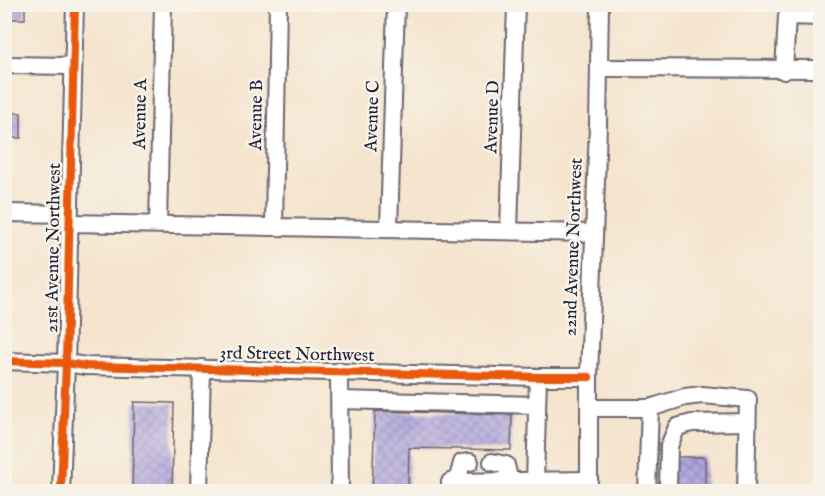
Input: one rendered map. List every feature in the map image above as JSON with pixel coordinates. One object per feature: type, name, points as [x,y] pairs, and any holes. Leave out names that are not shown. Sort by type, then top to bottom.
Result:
[{"type":"street","name":"21st Avenue Northwest","points":[[61,492],[75,4]]},
{"type":"street","name":"Avenue A","points":[[159,224],[163,4]]},
{"type":"street","name":"Avenue B","points":[[274,226],[278,4]]},
{"type":"street","name":"Avenue C","points":[[390,228],[396,4]]},
{"type":"street","name":"Avenue D","points":[[509,231],[516,4]]},
{"type":"street","name":"22nd Avenue Northwest","points":[[589,486],[589,377],[600,68],[600,4]]},
{"type":"street","points":[[784,70],[787,16],[820,17]]},
{"type":"street","points":[[4,65],[72,66]]},
{"type":"street","points":[[600,68],[820,69]]},
{"type":"street","points":[[4,213],[159,224],[594,233]]},
{"type":"street","points":[[4,367],[5,361]]},
{"type":"street","name":"3rd Street Northwest","points":[[5,361],[86,366],[589,377]]},
{"type":"street","points":[[198,492],[202,368]]},
{"type":"street","points":[[339,371],[340,492]]},
{"type":"street","points":[[538,377],[536,405],[545,485]]},
{"type":"street","points":[[590,408],[650,408],[685,397],[702,395],[748,399],[746,492]]},
{"type":"street","points":[[339,400],[536,405]]},
{"type":"street","points":[[648,492],[650,408]]},
{"type":"street","points":[[668,487],[669,446],[677,427],[692,423],[747,422]]},
{"type":"street","points":[[470,462],[462,463],[453,487],[510,482],[589,486]]},
{"type":"street","points":[[492,462],[506,465],[510,482]]},
{"type":"building","points":[[4,4],[25,4],[25,19],[4,19]]},
{"type":"building","points":[[4,113],[21,113],[21,138],[4,138]]},
{"type":"building","points":[[134,402],[174,403],[172,492],[132,492]]},
{"type":"building","points":[[375,411],[512,415],[511,450],[409,448],[408,492],[372,492]]},
{"type":"building","points":[[676,457],[705,457],[705,492],[661,492],[661,487]]},
{"type":"cycle path","points":[[61,492],[75,4]]},
{"type":"cycle path","points":[[4,361],[86,366],[589,377]]}]
